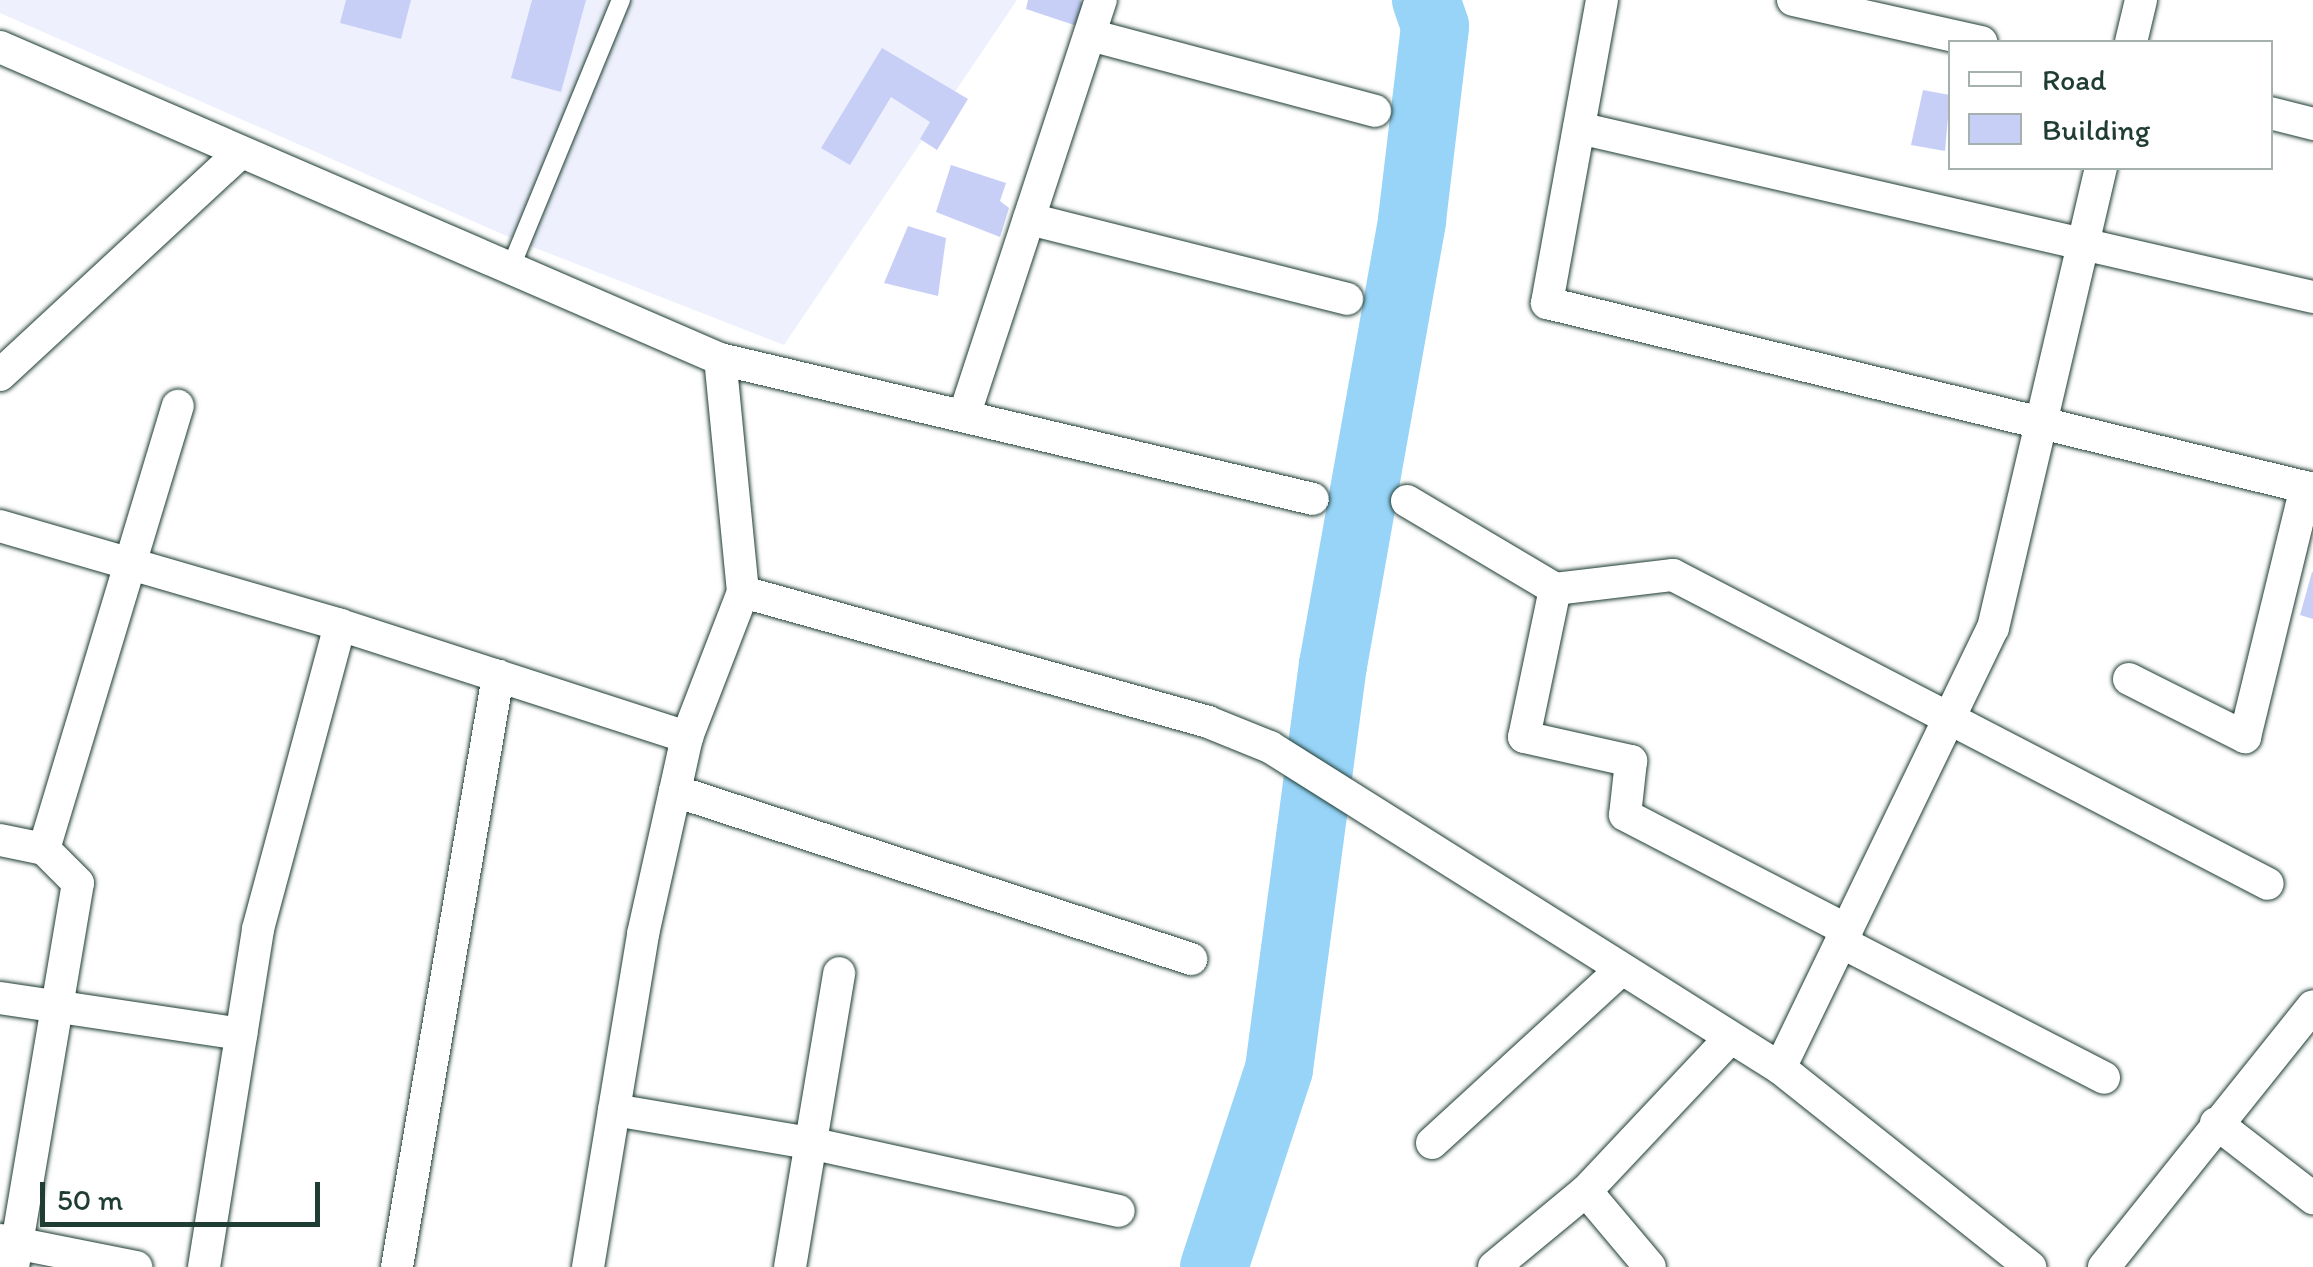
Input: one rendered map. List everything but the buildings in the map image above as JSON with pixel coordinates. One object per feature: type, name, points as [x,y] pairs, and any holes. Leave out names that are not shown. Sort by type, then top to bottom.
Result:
[{"type":"street","points":[[964,416],[1102,0]]},
{"type":"street","points":[[1602,0],[1548,302],[2310,488],[2245,737],[2129,679]]},
{"type":"street","points":[[1793,0],[1972,40]]},
{"type":"street","points":[[2130,40],[2140,0]]},
{"type":"street","points":[[1090,36],[1376,111]]},
{"type":"street","points":[[0,47],[720,359],[1313,499]]},
{"type":"street","points":[[2273,114],[2313,124]]},
{"type":"street","points":[[1578,128],[2084,240],[2313,297]]},
{"type":"street","points":[[0,375],[241,152]]},
{"type":"street","points":[[1780,1068],[1992,628],[2101,170]]},
{"type":"street","points":[[1030,219],[1347,299]]},
{"type":"street","points":[[588,1267],[675,791],[688,737],[743,592],[720,359]]},
{"type":"street","points":[[44,848],[178,406]]},
{"type":"street","points":[[1408,501],[1555,589],[1673,575],[2268,884]]},
{"type":"street","points":[[0,526],[340,625],[688,737]]},
{"type":"street","points":[[1555,589],[1524,737],[1632,761],[1625,815],[2104,1078]]},
{"type":"street","points":[[743,592],[1208,722],[1270,747],[1373,806],[1622,970],[1780,1068],[2030,1267]]},
{"type":"street","points":[[204,1267],[258,928],[340,625]]},
{"type":"street","points":[[396,1267],[498,676]]},
{"type":"street","points":[[675,791],[1191,959]]},
{"type":"street","points":[[0,840],[44,848],[78,883],[10,1250],[136,1267]]},
{"type":"street","points":[[1432,1144],[1622,970]]},
{"type":"street","points":[[790,1267],[839,973]]},
{"type":"street","points":[[0,998],[241,1034]]},
{"type":"street","points":[[2104,1267],[2216,1122],[2313,1006]]},
{"type":"street","points":[[1494,1267],[1586,1192],[1730,1038]]},
{"type":"street","points":[[614,1110],[810,1143],[1120,1211]]},
{"type":"street","points":[[2216,1122],[2313,1198]]},
{"type":"street","points":[[1586,1192],[1650,1267]]},
{"type":"lane","points":[[510,270],[621,0]]},
{"type":"shaded area","points":[[0,0],[1017,0],[784,345],[525,244],[0,13]]},
{"type":"waterway","points":[[1214,1267],[1279,1069],[1333,665],[1412,220],[1435,26],[1426,0]]}]
